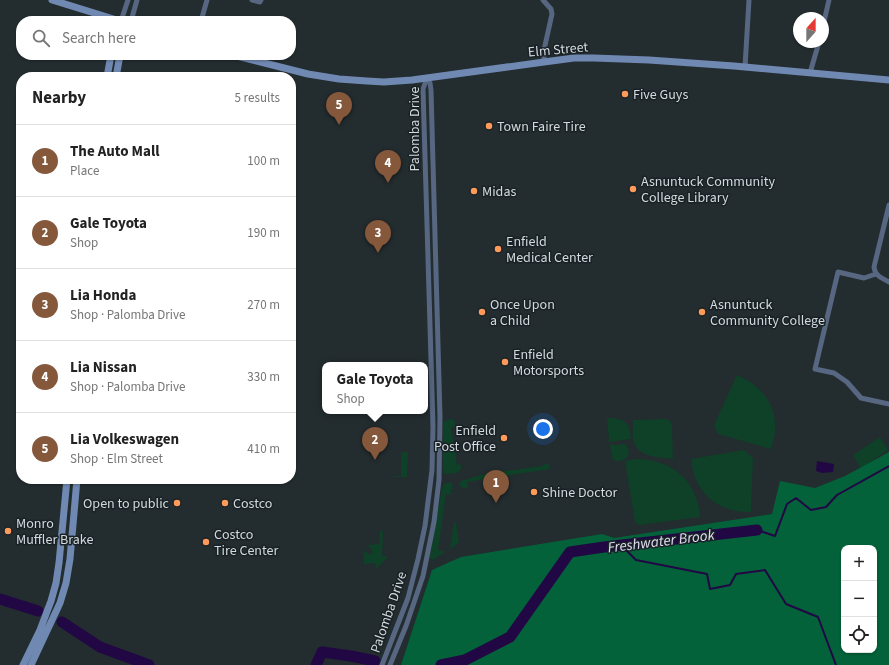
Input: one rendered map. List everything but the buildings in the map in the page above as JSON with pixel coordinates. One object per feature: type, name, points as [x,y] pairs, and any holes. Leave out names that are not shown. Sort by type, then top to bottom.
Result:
[{"type":"main road","points":[[52,0],[105,16]]},
{"type":"main road","name":"Elm Street","points":[[252,60],[294,71],[339,79],[384,82],[427,78],[574,58],[630,59],[745,67],[889,80]]},
{"type":"main road","points":[[108,72],[110,60]]},
{"type":"main road","points":[[117,72],[119,60]]},
{"type":"main road","points":[[23,665],[40,630],[51,602],[56,583],[67,484]]},
{"type":"main road","points":[[31,665],[60,602],[66,583],[70,559],[77,484]]},
{"type":"main road","points":[[66,495],[76,496]]},
{"type":"street","points":[[123,16],[128,0]]},
{"type":"street","points":[[132,16],[137,0]]},
{"type":"street","points":[[202,16],[207,0]]},
{"type":"street","points":[[252,0],[260,2],[261,0]]},
{"type":"street","points":[[543,0],[551,9],[552,14],[544,50],[544,62]]},
{"type":"street","points":[[745,67],[748,0]]},
{"type":"street","points":[[827,12],[830,0]]},
{"type":"street","points":[[810,72],[817,48]]},
{"type":"street","name":"Palomba Drive","points":[[390,665],[417,596],[434,522],[439,480],[440,417],[431,90],[427,78]]},
{"type":"street","name":"Palomba Drive","points":[[382,665],[408,598],[416,567],[425,526],[432,470],[433,427],[430,360],[424,89],[427,78]]},
{"type":"street","points":[[889,205],[874,267],[876,274],[889,282]]},
{"type":"street","points":[[876,274],[864,278],[838,272],[815,369],[834,373],[847,382],[861,398],[889,404]]},
{"type":"street","points":[[430,360],[438,354]]},
{"type":"street","points":[[431,480],[439,480]]},
{"type":"street","name":"Palomba Drive","points":[[416,567],[424,568]]},
{"type":"green space","points":[[737,375],[757,387],[765,395],[770,404],[774,414],[775,425],[771,449],[718,434],[714,425]]},
{"type":"green space","points":[[607,418],[618,419],[625,422],[630,429],[631,439],[609,442]]},
{"type":"green space","points":[[453,419],[455,426],[451,428],[457,465],[461,464],[461,468],[457,473],[445,474],[443,471],[443,424],[448,420]]},
{"type":"green space","points":[[668,419],[672,424],[673,459],[650,456],[640,451],[633,440],[633,420]]},
{"type":"green space","points":[[880,437],[888,450],[861,468],[853,455]]},
{"type":"green space","points":[[611,444],[625,444],[629,451],[627,457],[621,461],[613,460],[610,446]]},
{"type":"green space","points":[[744,450],[753,458],[751,512],[728,509],[709,498],[702,491],[697,481],[693,471],[691,459]]},
{"type":"green space","points":[[401,452],[408,452],[407,477],[394,477],[401,476]]},
{"type":"green space","points":[[889,452],[889,665],[401,665],[432,570],[461,557],[602,534],[614,538],[772,514],[780,481],[815,488],[845,476]]},
{"type":"green space","points":[[634,459],[659,462],[680,474],[688,482],[694,492],[700,517],[639,525],[635,522],[625,461]]},
{"type":"green space","points":[[548,463],[550,469],[467,482],[468,488],[463,488],[459,483],[461,481],[484,474],[541,466]]},
{"type":"green space","points":[[446,483],[452,483],[453,488],[450,495],[446,494],[438,550],[444,551],[444,553],[433,560],[430,558],[430,555],[442,488]]},
{"type":"green space","points":[[454,522],[456,523],[459,542],[451,549],[450,547]]},
{"type":"green space","points":[[380,531],[383,531],[382,556],[386,556],[387,558],[377,568],[375,563],[364,564],[364,550],[368,554],[371,554],[372,549],[367,545],[380,544]]},
{"type":"shaded area","points":[[817,461],[834,464],[833,472],[822,473],[816,471]]},
{"type":"waterway","name":"Freshwater Brook","points":[[757,530],[775,536],[787,504],[796,498],[811,510],[826,507],[837,495],[889,466]]},
{"type":"waterway","name":"Freshwater Brook","points":[[441,665],[465,660],[510,637],[570,552],[757,530]]},
{"type":"waterway","points":[[621,545],[636,560],[707,574],[710,589],[730,585],[736,574],[765,570],[786,604],[818,617],[836,665]]},
{"type":"waterway","name":"Freshwater Brook","points":[[0,599],[38,611]]},
{"type":"waterway","name":"Freshwater Brook","points":[[62,622],[100,647],[149,665]]},
{"type":"waterway","name":"Freshwater Brook","points":[[316,665],[322,652],[375,661]]},
{"type":"place","name":"Five Guys","points":[[625,94]]},
{"type":"place","name":"Lia Volkeswagen","points":[[339,125]]},
{"type":"place","name":"Town Faire Tire","points":[[489,126]]},
{"type":"place","name":"Lia Nissan","points":[[388,183]]},
{"type":"place","name":"Asnuntuck Community College Library","points":[[633,189]]},
{"type":"place","name":"Midas","points":[[474,191]]},
{"type":"place","name":"Enfield Medical Center","points":[[498,249]]},
{"type":"place","name":"Lia Honda","points":[[378,253]]},
{"type":"place","name":"Once Upon a Child","points":[[482,312]]},
{"type":"place","name":"Asnuntuck Community College","points":[[702,312]]},
{"type":"place","name":"Enfield Motorsports","points":[[505,362]]},
{"type":"place","name":"Enfield Post Office","points":[[504,438]]},
{"type":"place","name":"Gale Toyota","points":[[375,460]]},
{"type":"place","name":"Shine Doctor","points":[[534,492]]},
{"type":"place","name":"Open to public","points":[[177,503]]},
{"type":"place","name":"Costco","points":[[225,503]]},
{"type":"place","name":"The Auto Mall","points":[[496,503]]},
{"type":"place","name":"Monro Muffler Brake","points":[[8,531]]},
{"type":"place","name":"Costco Tire Center","points":[[206,542]]}]
